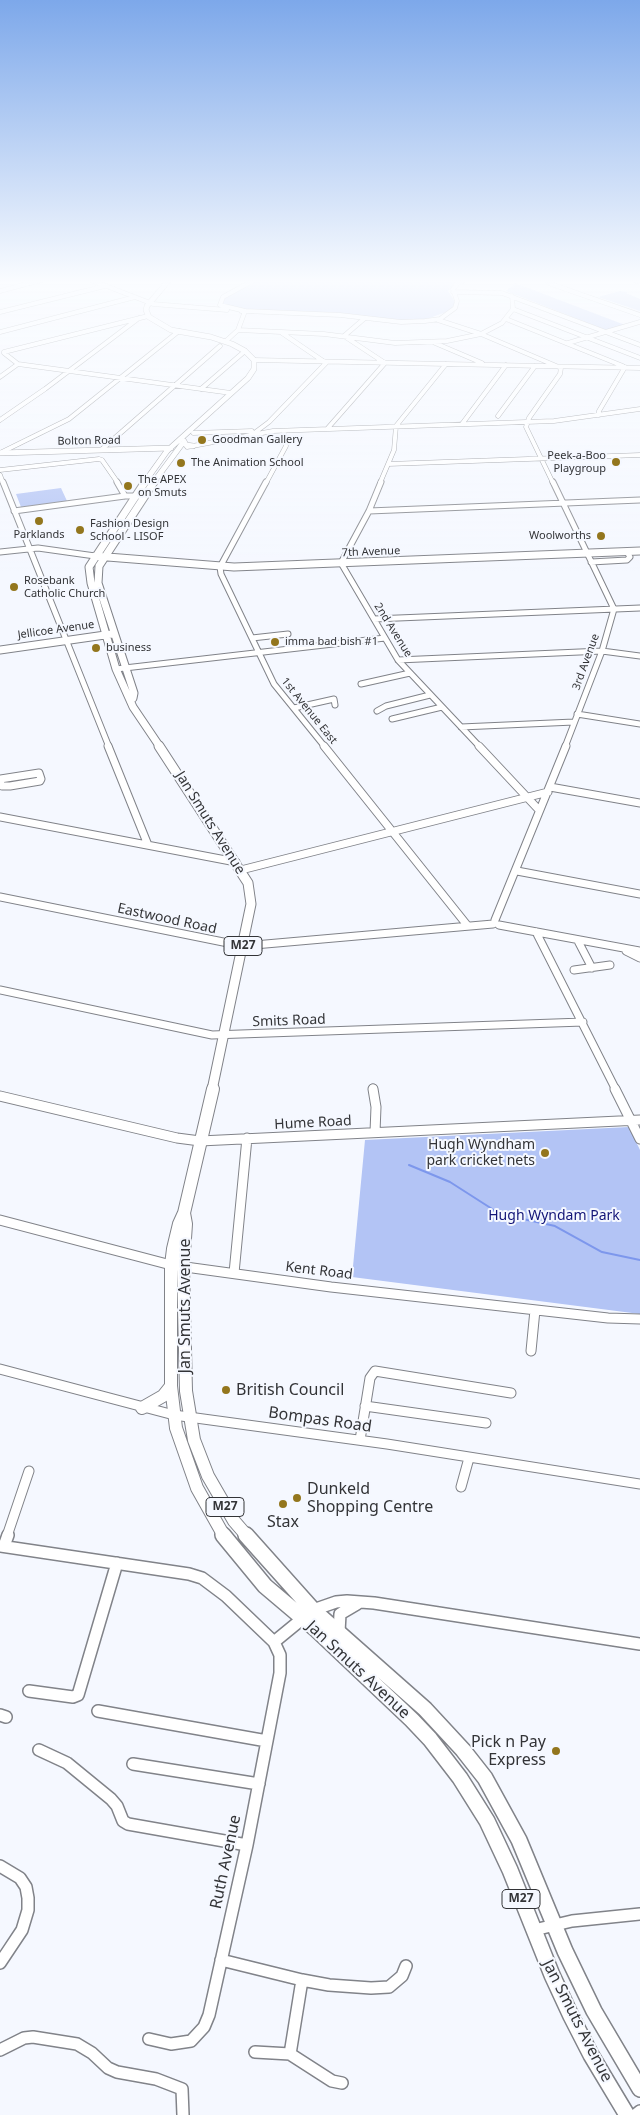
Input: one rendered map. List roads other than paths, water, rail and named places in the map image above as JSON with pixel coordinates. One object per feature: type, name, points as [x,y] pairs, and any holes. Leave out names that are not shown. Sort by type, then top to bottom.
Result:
[{"type":"main road","name":"Jan Smuts Avenue","points":[[246,378],[168,450],[135,495],[89,567],[89,574],[116,669],[133,707],[239,866],[248,883],[251,904],[225,1035],[184,1213],[186,1224],[177,1266],[172,1386],[174,1415],[180,1442],[197,1488],[225,1538],[265,1586],[339,1633],[425,1709],[463,1750],[485,1778],[519,1840],[554,1924],[594,2011],[640,2089]]},
{"type":"main road","name":"Jan Smuts Avenue","points":[[133,707],[134,692],[98,583],[99,566],[103,557],[177,449],[219,407],[221,402]]},
{"type":"main road","points":[[184,441],[186,445],[193,446]]},
{"type":"main road","name":"Bolton Road","points":[[0,455],[177,449]]},
{"type":"main road","name":"Bolton Road","points":[[0,455],[101,450],[168,450]]},
{"type":"main road","points":[[154,451],[161,453],[162,458]]},
{"type":"main road","name":"7th Avenue","points":[[95,556],[220,567],[571,554],[585,550],[640,551]]},
{"type":"main road","name":"Jellicoe Avenue","points":[[0,650],[115,631]]},
{"type":"main road","name":"Jellicoe Avenue","points":[[0,645],[65,638]]},
{"type":"main road","name":"Jan Smuts Avenue","points":[[177,1266],[189,1417],[202,1463],[234,1521],[308,1614],[430,1739],[449,1762],[487,1822],[510,1870],[571,2016],[591,2055],[627,2115]]},
{"type":"main road","points":[[142,1408],[163,1396],[172,1386]]},
{"type":"street","points":[[0,420],[60,378]]},
{"type":"street","points":[[0,455],[11,446],[69,419],[121,378],[231,393]]},
{"type":"street","points":[[101,450],[184,378]]},
{"type":"street","points":[[201,389],[214,378]]},
{"type":"street","points":[[247,436],[269,422],[311,378]]},
{"type":"street","points":[[326,429],[372,378]]},
{"type":"street","points":[[341,563],[369,511],[394,450],[396,426],[435,378]]},
{"type":"street","points":[[462,424],[497,378]]},
{"type":"street","points":[[498,416],[526,378]]},
{"type":"street","points":[[557,378],[527,422],[526,427],[614,609]]},
{"type":"street","points":[[599,415],[599,411],[619,378]]},
{"type":"street","points":[[177,449],[208,447],[283,432],[562,420],[640,409]]},
{"type":"street","points":[[193,433],[256,431]]},
{"type":"street","points":[[177,449],[247,436],[283,432]]},
{"type":"street","points":[[220,567],[282,455],[286,442],[283,432]]},
{"type":"street","points":[[388,464],[640,455]]},
{"type":"street","points":[[0,470],[95,459],[102,460],[123,496],[127,508]]},
{"type":"street","points":[[0,476],[148,845]]},
{"type":"street","points":[[14,511],[123,496],[144,496]]},
{"type":"street","points":[[369,511],[640,500]]},
{"type":"street","points":[[0,552],[30,548],[95,556]]},
{"type":"street","points":[[591,562],[627,560],[630,557],[627,552]]},
{"type":"street","name":"2nd Avenue","points":[[341,563],[398,660],[539,810]]},
{"type":"street","name":"1st Avenue East","points":[[220,567],[221,574],[274,684],[467,925]]},
{"type":"street","points":[[374,619],[640,608]]},
{"type":"street","name":"3rd Avenue","points":[[497,921],[602,651],[614,609]]},
{"type":"street","points":[[252,638],[288,634]]},
{"type":"street","points":[[116,669],[385,638]]},
{"type":"street","points":[[398,660],[602,651],[640,656]]},
{"type":"street","points":[[361,684],[410,673]]},
{"type":"street","points":[[377,711],[386,706],[430,695]]},
{"type":"street","points":[[294,708],[334,699],[335,705]]},
{"type":"street","points":[[392,719],[442,707]]},
{"type":"street","points":[[577,714],[640,724]]},
{"type":"street","points":[[461,727],[574,722]]},
{"type":"street","points":[[39,773],[41,779],[40,781],[10,786],[2,786],[0,781],[39,773]]},
{"type":"street","points":[[0,817],[148,845],[239,866],[391,832],[549,790],[640,803]]},
{"type":"street","points":[[516,870],[640,894]]},
{"type":"street","name":"Eastwood Road","points":[[0,898],[243,946],[497,921],[509,926],[622,949]]},
{"type":"street","points":[[536,932],[582,1022],[636,1120],[640,1140]]},
{"type":"street","points":[[578,941],[592,968]]},
{"type":"street","points":[[622,949],[640,951]]},
{"type":"street","points":[[622,949],[640,958]]},
{"type":"street","points":[[574,970],[610,965]]},
{"type":"street","name":"Smits Road","points":[[0,990],[203,1033],[225,1035],[582,1022]]},
{"type":"street","points":[[373,1088],[376,1107],[376,1132]]},
{"type":"street","name":"Hume Road","points":[[0,1096],[177,1138],[200,1141],[636,1120]]},
{"type":"street","points":[[234,1273],[247,1138]]},
{"type":"street","name":"Kent Road","points":[[0,1220],[177,1266],[330,1287],[640,1320]]},
{"type":"street","points":[[532,1351],[535,1310]]},
{"type":"street","name":"Bompas Road","points":[[0,1369],[174,1415],[360,1440],[640,1484]]},
{"type":"street","points":[[360,1440],[364,1406],[371,1375],[379,1371],[511,1393]]},
{"type":"street","points":[[364,1406],[486,1423]]},
{"type":"street","points":[[461,1487],[469,1458]]},
{"type":"street","points":[[29,1471],[2,1546],[189,1574],[202,1578],[226,1596],[274,1642],[308,1614],[336,1602],[364,1602],[640,1644]]},
{"type":"street","points":[[29,1691],[73,1697],[78,1695],[117,1563]]},
{"type":"street","points":[[339,1633],[341,1612],[364,1602]]},
{"type":"street","name":"Ruth Avenue","points":[[149,2040],[171,2044],[191,2041],[204,2027],[209,2015],[247,1845],[281,1664],[274,1642]]},
{"type":"street","points":[[98,1711],[267,1740]]},
{"type":"street","points":[[38,1750],[67,1763],[111,1798],[117,1806],[123,1821],[128,1824],[247,1845]]},
{"type":"street","points":[[133,1764],[258,1784]]},
{"type":"street","points":[[0,1866],[20,1878],[26,1887],[28,1910],[22,1930],[0,1964]]},
{"type":"street","points":[[534,1930],[554,1924],[640,1914]]},
{"type":"street","points":[[222,1960],[329,1985],[381,1988],[396,1982],[402,1976],[406,1966]]},
{"type":"street","points":[[290,2054],[302,1980]]},
{"type":"street","points":[[0,2050],[24,2038],[42,2038],[77,2044],[92,2053],[108,2068],[117,2072],[156,2079],[178,2087],[184,2094],[183,2115]]},
{"type":"street","points":[[255,2052],[290,2054],[332,2081],[342,2083]]},
{"type":"street","points":[[635,2115],[640,2111]]},
{"type":"waterway","points":[[409,1165],[450,1182],[500,1214],[555,1226],[602,1252],[640,1260]]},
{"type":"place","name":"Goodman Gallery","points":[[202,440]]},
{"type":"place","name":"Peek-a-Boo Playgroup","points":[[616,462]]},
{"type":"place","name":"The Animation School","points":[[181,463]]},
{"type":"place","name":"The APEX on Smuts","points":[[128,486]]},
{"type":"place","name":"Parklands","points":[[39,521]]},
{"type":"place","name":"Fashion Design School - LISOF","points":[[80,530]]},
{"type":"place","name":"Woolworths","points":[[601,536]]},
{"type":"place","name":"Rosebank Catholic Church","points":[[14,587]]},
{"type":"place","name":"imma bad bish #1","points":[[275,642]]},
{"type":"place","name":"business","points":[[96,648]]},
{"type":"place","name":"Hugh Wyndham park cricket nets","points":[[545,1153]]},
{"type":"place","name":"British Council","points":[[226,1390]]},
{"type":"place","name":"Dunkeld Shopping Centre","points":[[297,1498]]},
{"type":"place","name":"Stax","points":[[283,1504]]},
{"type":"place","name":"Pick n Pay Express","points":[[556,1751]]},
{"type":"park label","name":"Hugh Wyndam Park","points":[[554,1216]]}]
